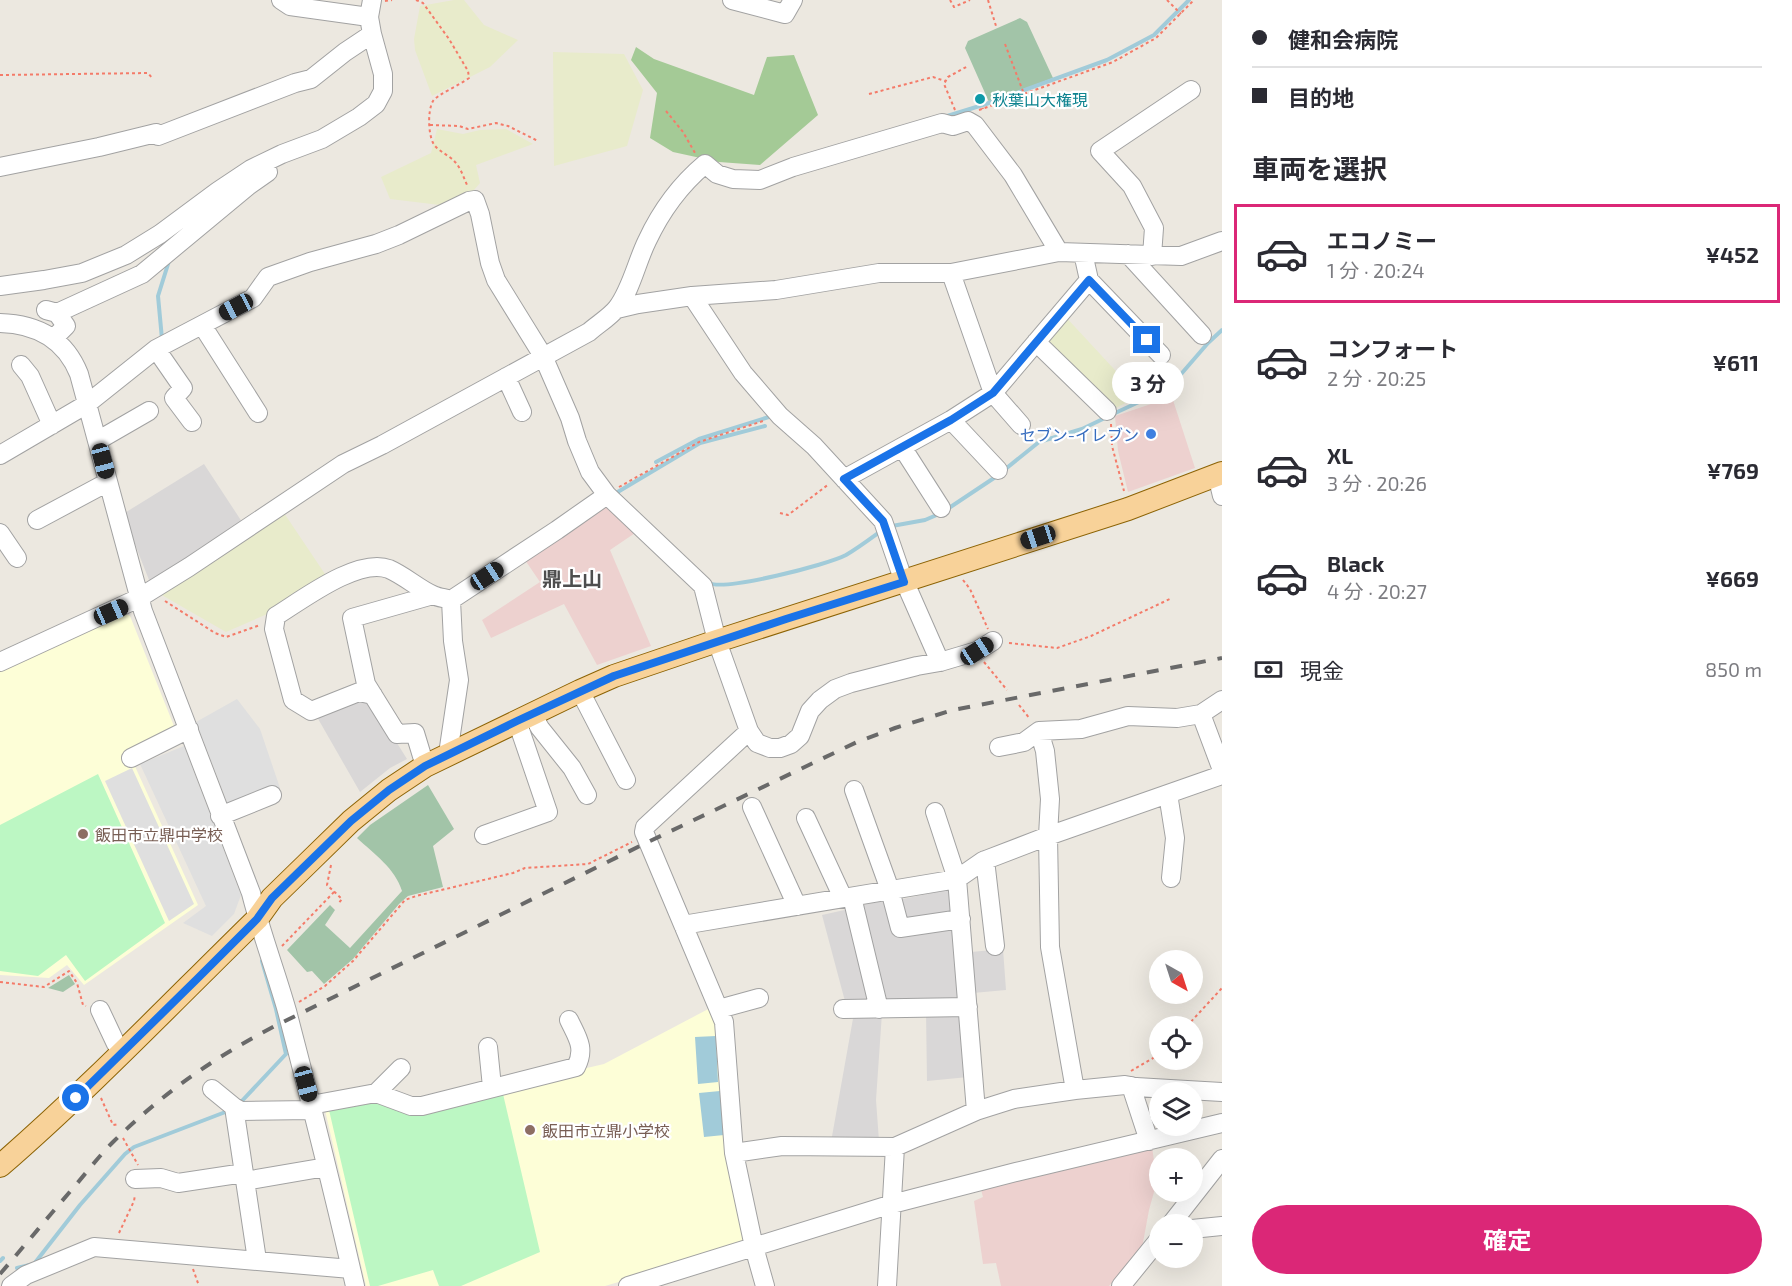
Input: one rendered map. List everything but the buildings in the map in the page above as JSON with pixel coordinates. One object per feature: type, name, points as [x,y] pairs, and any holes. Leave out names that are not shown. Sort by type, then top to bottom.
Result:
[{"type":"main road","points":[[0,1166],[46,1127],[106,1070],[257,919],[272,898],[351,821],[389,790],[425,766],[614,676],[717,641],[906,585],[956,564],[1220,481]]},
{"type":"street","points":[[281,0],[290,6],[371,17]]},
{"type":"street","points":[[732,0],[785,14],[793,0]]},
{"type":"street","points":[[0,286],[82,273],[126,255],[160,234],[218,190],[251,169],[322,139],[359,117],[376,104],[382,91],[383,74],[371,17]]},
{"type":"street","points":[[0,167],[156,133],[158,136],[295,83],[311,79],[345,51],[371,17]]},
{"type":"street","points":[[1152,256],[1154,228],[1132,186],[1101,151],[1191,90]]},
{"type":"street","points":[[0,662],[139,598],[343,464],[589,332],[617,309],[647,239],[678,190],[705,164],[717,174],[733,179],[760,180],[793,167],[942,123],[953,126],[968,121],[975,125],[1013,175],[1059,252]]},
{"type":"street","points":[[53,339],[66,326],[51,312],[142,274],[248,186],[285,162],[289,151]]},
{"type":"street","points":[[0,455],[87,404],[156,349],[253,298],[268,277],[310,262],[376,244],[475,200],[496,279],[543,356],[590,472],[607,495],[703,586],[717,641],[748,731],[757,743],[770,748],[780,748],[791,744],[800,736],[810,711],[835,689],[869,678],[940,662],[985,646]]},
{"type":"street","points":[[617,309],[692,296],[776,290],[879,273],[951,273],[1059,252],[1181,256],[1222,241]]},
{"type":"street","points":[[1083,253],[1089,280],[1161,355]]},
{"type":"street","points":[[1128,254],[1202,335]]},
{"type":"street","points":[[951,273],[993,393],[1021,425]]},
{"type":"street","points":[[842,477],[951,420],[993,393],[1089,280]]},
{"type":"street","points":[[692,296],[743,373],[780,416],[814,446],[883,521],[906,585],[940,662]]},
{"type":"street","points":[[0,323],[21,324],[36,328],[63,347],[74,361],[139,598],[251,893],[257,919],[271,958],[312,1108],[353,1277],[256,1260],[94,1248],[26,1275],[11,1286]]},
{"type":"street","points":[[202,325],[258,413]]},
{"type":"street","points":[[1036,342],[1109,414]]},
{"type":"street","points":[[156,349],[183,388],[174,398],[192,422]]},
{"type":"street","points":[[21,365],[30,376],[52,425]]},
{"type":"street","points":[[506,377],[522,412]]},
{"type":"street","points":[[97,441],[149,411]]},
{"type":"street","points":[[951,420],[998,470]]},
{"type":"street","points":[[902,447],[941,508]]},
{"type":"street","points":[[37,520],[108,482]]},
{"type":"street","points":[[373,694],[359,692],[311,711],[293,700],[274,629],[276,616],[340,577],[363,568],[386,568],[408,578],[433,595],[451,600],[607,495]]},
{"type":"street","points":[[0,532],[17,558]]},
{"type":"street","points":[[425,766],[415,733],[397,734],[366,684],[352,618],[433,595]]},
{"type":"street","points":[[448,754],[459,680],[453,641],[451,600]]},
{"type":"street","points":[[580,691],[626,780]]},
{"type":"street","points":[[999,747],[1024,742],[1039,731],[1081,729],[1128,716],[1177,718],[1201,714],[1222,700]]},
{"type":"street","points":[[1201,714],[1222,770]]},
{"type":"street","points":[[524,717],[540,729],[572,768],[587,795]]},
{"type":"street","points":[[484,835],[548,812],[524,717]]},
{"type":"street","points":[[131,758],[189,729]]},
{"type":"street","points":[[748,731],[645,827],[644,832],[724,1022],[734,1153],[754,1247],[765,1286]]},
{"type":"street","points":[[1039,731],[1045,751],[1050,800],[1048,836],[1050,947],[1075,1090]]},
{"type":"street","points":[[683,925],[957,879],[985,860],[1222,776]]},
{"type":"street","points":[[854,790],[890,890],[900,928],[961,919]]},
{"type":"street","points":[[1168,794],[1175,838],[1172,878]]},
{"type":"street","points":[[220,816],[272,795]]},
{"type":"street","points":[[752,807],[797,906]]},
{"type":"street","points":[[935,812],[957,879],[976,1111]]},
{"type":"street","points":[[806,818],[847,897],[879,1009]]},
{"type":"street","points":[[985,860],[995,946]]},
{"type":"street","points":[[719,1009],[759,998]]},
{"type":"street","points":[[843,1009],[968,1007]]},
{"type":"street","points":[[100,1010],[116,1044]]},
{"type":"street","points":[[376,1093],[411,1106],[422,1106],[576,1067],[581,1049],[568,1020]]},
{"type":"street","points":[[488,1047],[492,1087]]},
{"type":"street","points":[[212,1089],[241,1111],[312,1108],[376,1093],[401,1068]]},
{"type":"street","points":[[1128,1085],[1149,1140]]},
{"type":"street","points":[[734,1153],[782,1146],[895,1147],[976,1111],[1014,1099],[1075,1090],[1128,1085],[1222,1092]]},
{"type":"street","points":[[234,1107],[256,1260]]},
{"type":"street","points":[[628,1286],[652,1283],[754,1247],[892,1204],[1222,1123]]},
{"type":"street","points":[[887,1286],[895,1147]]},
{"type":"street","points":[[1178,1214],[1222,1159]]},
{"type":"street","points":[[140,1170],[178,1183],[326,1167]]},
{"type":"street","points":[[1203,1228],[1222,1226]]},
{"type":"street","points":[[1121,1286],[1149,1252]]},
{"type":"path","points":[[416,0],[423,3],[468,71],[469,78],[434,99],[430,108],[430,125],[434,146],[456,163],[475,200]]},
{"type":"path","points":[[950,0],[954,7],[969,0]]},
{"type":"path","points":[[988,0],[996,26]]},
{"type":"path","points":[[1167,0],[1180,13]]},
{"type":"path","points":[[975,111],[982,105],[1024,94],[1113,62],[1156,38],[1194,0]]},
{"type":"path","points":[[1005,44],[1024,94]]},
{"type":"path","points":[[954,108],[946,92],[945,81],[968,66]]},
{"type":"path","points":[[0,75],[148,73],[153,79]]},
{"type":"path","points":[[869,94],[933,77],[945,81]]},
{"type":"path","points":[[666,111],[683,132],[691,150],[705,164]]},
{"type":"path","points":[[430,125],[459,126],[468,129],[496,123],[508,126],[538,141]]},
{"type":"path","points":[[1109,414],[1112,446],[1128,509]]},
{"type":"path","points":[[607,495],[644,471],[699,442],[780,416]]},
{"type":"path","points":[[780,513],[788,514],[842,477]]},
{"type":"path","points":[[956,564],[970,589],[985,646],[986,667],[1007,690]]},
{"type":"path","points":[[139,598],[150,597],[163,600],[226,638],[258,626],[276,616]]},
{"type":"path","points":[[985,646],[1057,648],[1091,636],[1172,598]]},
{"type":"path","points":[[1018,705],[1039,731]]},
{"type":"path","points":[[286,1009],[324,986],[354,962],[405,900],[424,892],[513,873],[525,868],[588,864],[648,843]]},
{"type":"path","points":[[331,864],[327,885],[342,899],[338,904]]},
{"type":"path","points":[[271,958],[334,892]]},
{"type":"path","points":[[0,982],[44,987],[69,971],[77,983],[83,1005],[100,1010]]},
{"type":"path","points":[[1196,1016],[1222,988]]},
{"type":"path","points":[[1128,1085],[1127,1074],[1149,1061]]},
{"type":"path","points":[[98,1090],[113,1125],[119,1124]]},
{"type":"path","points":[[113,1248],[134,1201],[140,1170],[123,1138]]},
{"type":"path","points":[[193,1286],[198,1284]]},
{"type":"shaded area","points":[[464,0],[484,25],[518,40],[490,67],[432,96],[415,50],[414,39],[420,6]]},
{"type":"shaded area","points":[[1020,18],[1027,22],[1053,78],[989,102],[965,48],[968,41]]},
{"type":"shaded area","points":[[636,47],[654,59],[754,95],[767,57],[794,55],[818,115],[760,165],[719,162],[673,152],[650,138],[657,93],[631,60]]},
{"type":"shaded area","points":[[553,52],[624,54],[643,90],[627,146],[554,166]]},
{"type":"shaded area","points":[[437,129],[463,134],[480,130],[506,129],[533,144],[476,165],[480,183],[468,197],[440,205],[390,199],[381,177],[431,153]]},
{"type":"shaded area","points":[[1063,314],[1139,396],[1112,410],[1043,341]]},
{"type":"shaded area","points":[[1172,397],[1195,468],[1128,492],[1118,451],[1115,416]]},
{"type":"shaded area","points":[[204,464],[246,528],[153,590],[123,514]]},
{"type":"shaded area","points":[[609,503],[638,531],[610,550],[651,646],[597,665],[564,604],[491,638],[482,620],[540,582],[525,560]]},
{"type":"shaded area","points":[[282,510],[327,577],[274,611],[226,632],[160,594]]},
{"type":"shaded area","name":"飯田市立鼎中学校","points":[[124,613],[130,616],[180,741],[133,762],[198,905],[84,985],[67,965],[49,978],[0,975],[0,669]]},
{"type":"shaded area","points":[[237,699],[260,729],[280,788],[229,807],[196,722]]},
{"type":"shaded area","points":[[355,699],[370,700],[407,759],[390,768],[360,792],[317,717]]},
{"type":"shaded area","points":[[184,746],[241,895],[234,914],[212,936],[183,923],[206,906],[140,764]]},
{"type":"shaded area","points":[[132,768],[194,904],[169,921],[105,781]]},
{"type":"shaded area","points":[[428,785],[454,829],[433,846],[443,887],[408,896],[353,959],[324,984],[312,971],[307,972],[287,950],[330,905],[335,910],[325,925],[350,948],[402,891],[389,868],[357,838],[370,825]]},
{"type":"shaded area","points":[[951,889],[956,915],[903,926],[898,900]]},
{"type":"shaded area","points":[[888,900],[898,932],[954,925],[960,1002],[883,1005],[858,906]]},
{"type":"shaded area","points":[[849,909],[873,1003],[846,1005],[822,915]]},
{"type":"shaded area","points":[[1003,949],[1006,990],[973,993],[971,952]]},
{"type":"shaded area","points":[[69,975],[75,984],[63,992],[48,988]]},
{"type":"shaded area","name":"飯田市立鼎小学校","points":[[714,1006],[750,1243],[605,1286],[366,1286],[324,1106],[372,1097],[410,1109],[604,1064]]},
{"type":"shaded area","points":[[963,1010],[968,1077],[927,1081],[926,1011]]},
{"type":"shaded area","points":[[854,1013],[882,1013],[876,1100],[879,1141],[831,1142]]},
{"type":"shaded area","points":[[1152,1147],[1149,1148],[1149,1202],[1151,1202],[1142,1248],[1109,1286],[1001,1286],[996,1263],[983,1264],[974,1201],[983,1197],[980,1186]]},
{"type":"green space","points":[[98,774],[165,923],[85,981],[66,955],[38,976],[0,971],[0,825]]},
{"type":"green space","points":[[503,1094],[540,1252],[461,1286],[439,1286],[433,1270],[378,1286],[370,1286],[329,1110],[371,1101],[421,1116]]},
{"type":"water","points":[[716,1036],[718,1082],[698,1084],[695,1037]]},
{"type":"water","points":[[720,1091],[724,1135],[704,1137],[699,1093]]},
{"type":"waterway","points":[[944,117],[1107,60],[1154,35],[1189,0]]},
{"type":"waterway","points":[[162,339],[158,296],[169,261]]},
{"type":"waterway","points":[[1113,414],[1169,388],[1222,330]]},
{"type":"waterway","points":[[656,462],[699,439],[772,416]]},
{"type":"waterway","points":[[1003,471],[1039,442],[1082,429],[1107,417]]},
{"type":"waterway","points":[[618,494],[616,493],[700,443],[765,426]]},
{"type":"waterway","points":[[946,510],[997,476]]},
{"type":"waterway","points":[[892,526],[925,520],[939,514]]},
{"type":"waterway","points":[[709,583],[719,585],[754,580],[819,565],[846,555],[881,531]]},
{"type":"waterway","points":[[240,1103],[286,1054],[262,961]]},
{"type":"waterway","points":[[17,1268],[34,1264],[80,1205],[125,1154],[134,1147],[228,1111]]},
{"type":"waterway","points":[[0,1261],[3,1258]]},
{"type":"railway","points":[[0,1274],[103,1153],[131,1125],[209,1064],[275,1026],[857,742],[953,710],[1222,658]]},
{"type":"place","name":"秋葉山大権現","points":[[980,99]]},
{"type":"place","name":"セブン-イレブン","points":[[1151,434]]},
{"type":"place","name":"飯田市立鼎中学校","points":[[83,834]]},
{"type":"place","name":"飯田市立鼎小学校","points":[[530,1130]]},
{"type":"district","name":"鼎上山","points":[[572,578]]},
{"type":"route","points":[[76,1098],[257,919],[272,898],[351,821],[389,790],[425,766],[614,676],[904,582],[883,521],[844,479],[951,420],[993,393],[1089,280],[1147,340]]}]
